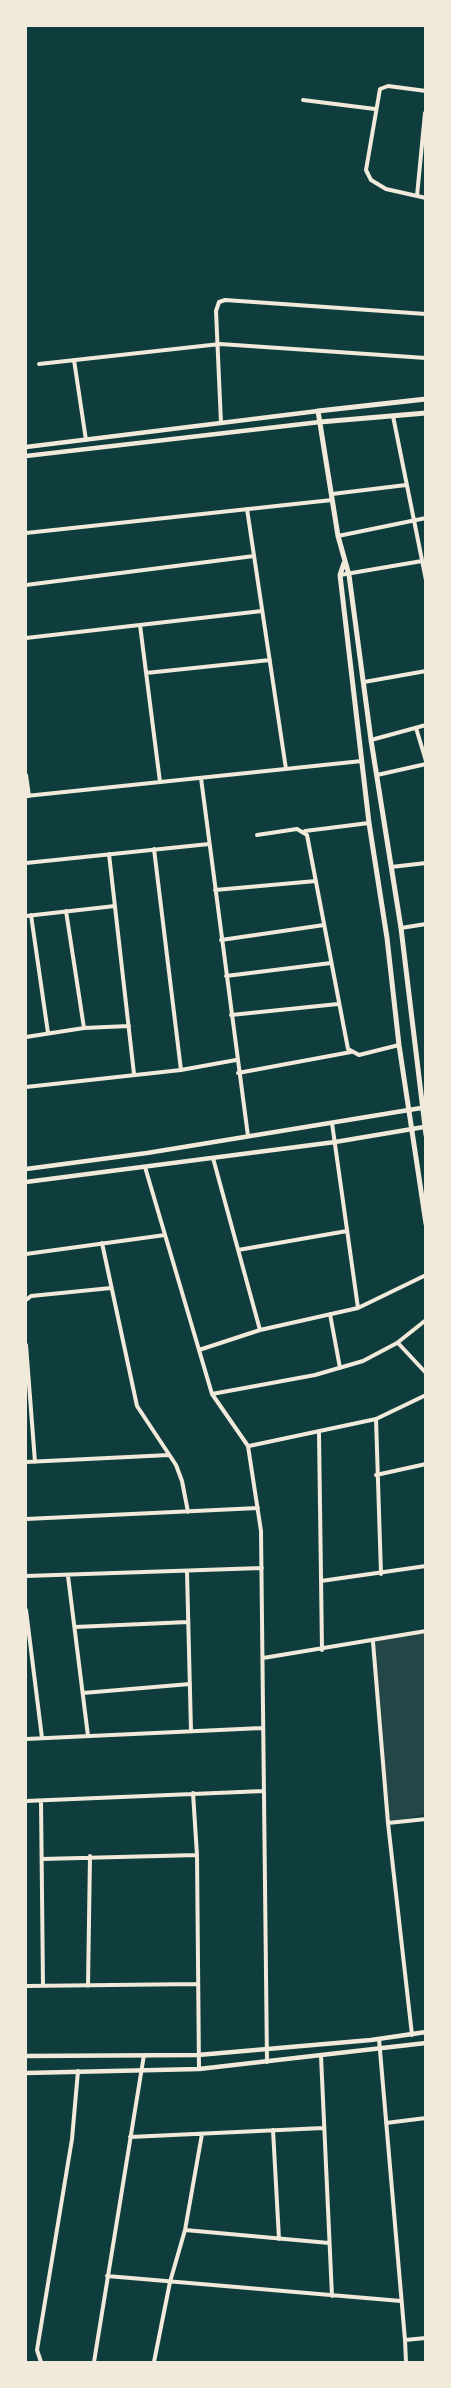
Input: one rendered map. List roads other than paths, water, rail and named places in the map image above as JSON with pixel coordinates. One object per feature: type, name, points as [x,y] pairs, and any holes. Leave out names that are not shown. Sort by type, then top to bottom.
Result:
[{"type":"main road","points":[[426,399],[318,411],[338,536],[349,575],[376,775],[401,928],[426,1135]]},
{"type":"main road","points":[[320,422],[426,413]]},
{"type":"main road","points":[[344,563],[340,575],[369,823],[426,1224]]},
{"type":"street","points":[[426,91],[384,87],[377,95],[367,175],[386,189],[426,198]]},
{"type":"street","points":[[303,100],[375,110]]},
{"type":"street","points":[[417,196],[425,113]]},
{"type":"street","points":[[221,424],[217,307],[225,300],[426,314]]},
{"type":"street","points":[[39,364],[220,344],[426,358]]},
{"type":"street","points":[[74,360],[86,440]]},
{"type":"street","points":[[26,447],[318,411]]},
{"type":"street","points":[[393,415],[426,580]]},
{"type":"street","points":[[26,456],[320,422]]},
{"type":"street","points":[[26,533],[247,509],[406,485]]},
{"type":"street","points":[[247,509],[286,769]]},
{"type":"street","points":[[338,536],[426,518]]},
{"type":"street","points":[[26,585],[254,556]]},
{"type":"street","points":[[340,575],[422,561]]},
{"type":"street","points":[[26,638],[262,610]]},
{"type":"street","points":[[140,625],[160,782]]},
{"type":"street","points":[[146,674],[270,660]]},
{"type":"street","points":[[364,682],[426,671]]},
{"type":"street","points":[[371,740],[426,725]]},
{"type":"street","points":[[376,775],[426,762],[416,728]]},
{"type":"street","points":[[26,775],[27,796],[362,761]]},
{"type":"street","points":[[201,778],[236,1060],[248,1136]]},
{"type":"street","points":[[257,835],[369,823]]},
{"type":"street","points":[[304,831],[316,881],[346,1045],[351,1052]]},
{"type":"street","points":[[26,863],[209,844]]},
{"type":"street","points":[[154,849],[181,1070]]},
{"type":"street","points":[[109,854],[134,1074]]},
{"type":"street","points":[[391,867],[426,863]]},
{"type":"street","points":[[215,890],[316,881]]},
{"type":"street","points":[[26,916],[115,906]]},
{"type":"street","points":[[66,911],[84,1028]]},
{"type":"street","points":[[32,915],[48,1034]]},
{"type":"street","points":[[401,928],[426,924]]},
{"type":"street","points":[[221,940],[324,925]]},
{"type":"street","points":[[226,976],[331,963]]},
{"type":"street","points":[[231,1015],[338,1004]]},
{"type":"street","points":[[26,1037],[84,1028],[129,1026]]},
{"type":"street","points":[[238,1073],[351,1052],[359,1055],[399,1045]]},
{"type":"street","points":[[26,1087],[181,1070],[236,1060]]},
{"type":"street","points":[[26,1169],[147,1153],[423,1108]]},
{"type":"street","points":[[332,1123],[358,1308]]},
{"type":"street","points":[[26,1182],[335,1142],[425,1126]]},
{"type":"street","points":[[213,1158],[260,1330]]},
{"type":"street","points":[[145,1167],[212,1394],[248,1446],[258,1508],[262,1568],[267,2062]]},
{"type":"street","points":[[238,1250],[346,1231]]},
{"type":"street","points":[[26,1254],[165,1235]]},
{"type":"street","points":[[102,1244],[137,1406],[169,1455],[182,1481],[188,1512]]},
{"type":"street","points":[[199,1350],[260,1330],[358,1308],[426,1275]]},
{"type":"street","points":[[26,1300],[31,1296],[111,1288]]},
{"type":"street","points":[[330,1314],[340,1368]]},
{"type":"street","points":[[212,1394],[340,1368],[363,1361],[397,1343],[426,1320]]},
{"type":"street","points":[[397,1343],[426,1373]]},
{"type":"street","points":[[26,1345],[35,1462]]},
{"type":"street","points":[[248,1446],[376,1419],[426,1395]]},
{"type":"street","points":[[376,1419],[376,1475],[381,1574]]},
{"type":"street","points":[[318,1433],[322,1650]]},
{"type":"street","points":[[26,1462],[169,1455]]},
{"type":"street","points":[[376,1475],[426,1464]]},
{"type":"street","points":[[26,1519],[258,1508]]},
{"type":"street","points":[[321,1581],[426,1566]]},
{"type":"street","points":[[26,1576],[262,1568]]},
{"type":"street","points":[[187,1572],[190,1731]]},
{"type":"street","points":[[68,1575],[88,1736]]},
{"type":"street","points":[[26,1610],[42,1738]]},
{"type":"street","points":[[75,1627],[188,1622]]},
{"type":"street","points":[[263,1658],[426,1631]]},
{"type":"street","points":[[373,1641],[388,1823],[412,2035]]},
{"type":"street","points":[[83,1693],[190,1684]]},
{"type":"street","points":[[26,1739],[262,1728]]},
{"type":"street","points":[[26,1802],[264,1791]]},
{"type":"street","points":[[193,1793],[197,1855],[199,2069]]},
{"type":"street","points":[[41,1801],[43,1986]]},
{"type":"street","points":[[388,1823],[426,1819]]},
{"type":"street","points":[[42,1858],[197,1855]]},
{"type":"street","points":[[88,1986],[90,1856]]},
{"type":"street","points":[[26,1986],[198,1984]]},
{"type":"street","points":[[26,2056],[198,2055],[380,2039],[426,2032]]},
{"type":"street","points":[[380,2039],[406,2362]]},
{"type":"street","points":[[26,2073],[199,2069],[381,2050],[426,2043]]},
{"type":"street","points":[[94,2362],[144,2054]]},
{"type":"street","points":[[321,2056],[332,2296]]},
{"type":"street","points":[[41,2362],[37,2350],[72,2139],[78,2072]]},
{"type":"street","points":[[386,2123],[426,2118]]},
{"type":"street","points":[[130,2137],[323,2128]]},
{"type":"street","points":[[273,2130],[279,2239]]},
{"type":"street","points":[[154,2362],[170,2282],[185,2230],[202,2134]]},
{"type":"street","points":[[185,2230],[329,2243]]},
{"type":"street","points":[[107,2276],[401,2301]]},
{"type":"street","points":[[405,2340],[426,2338]]}]
